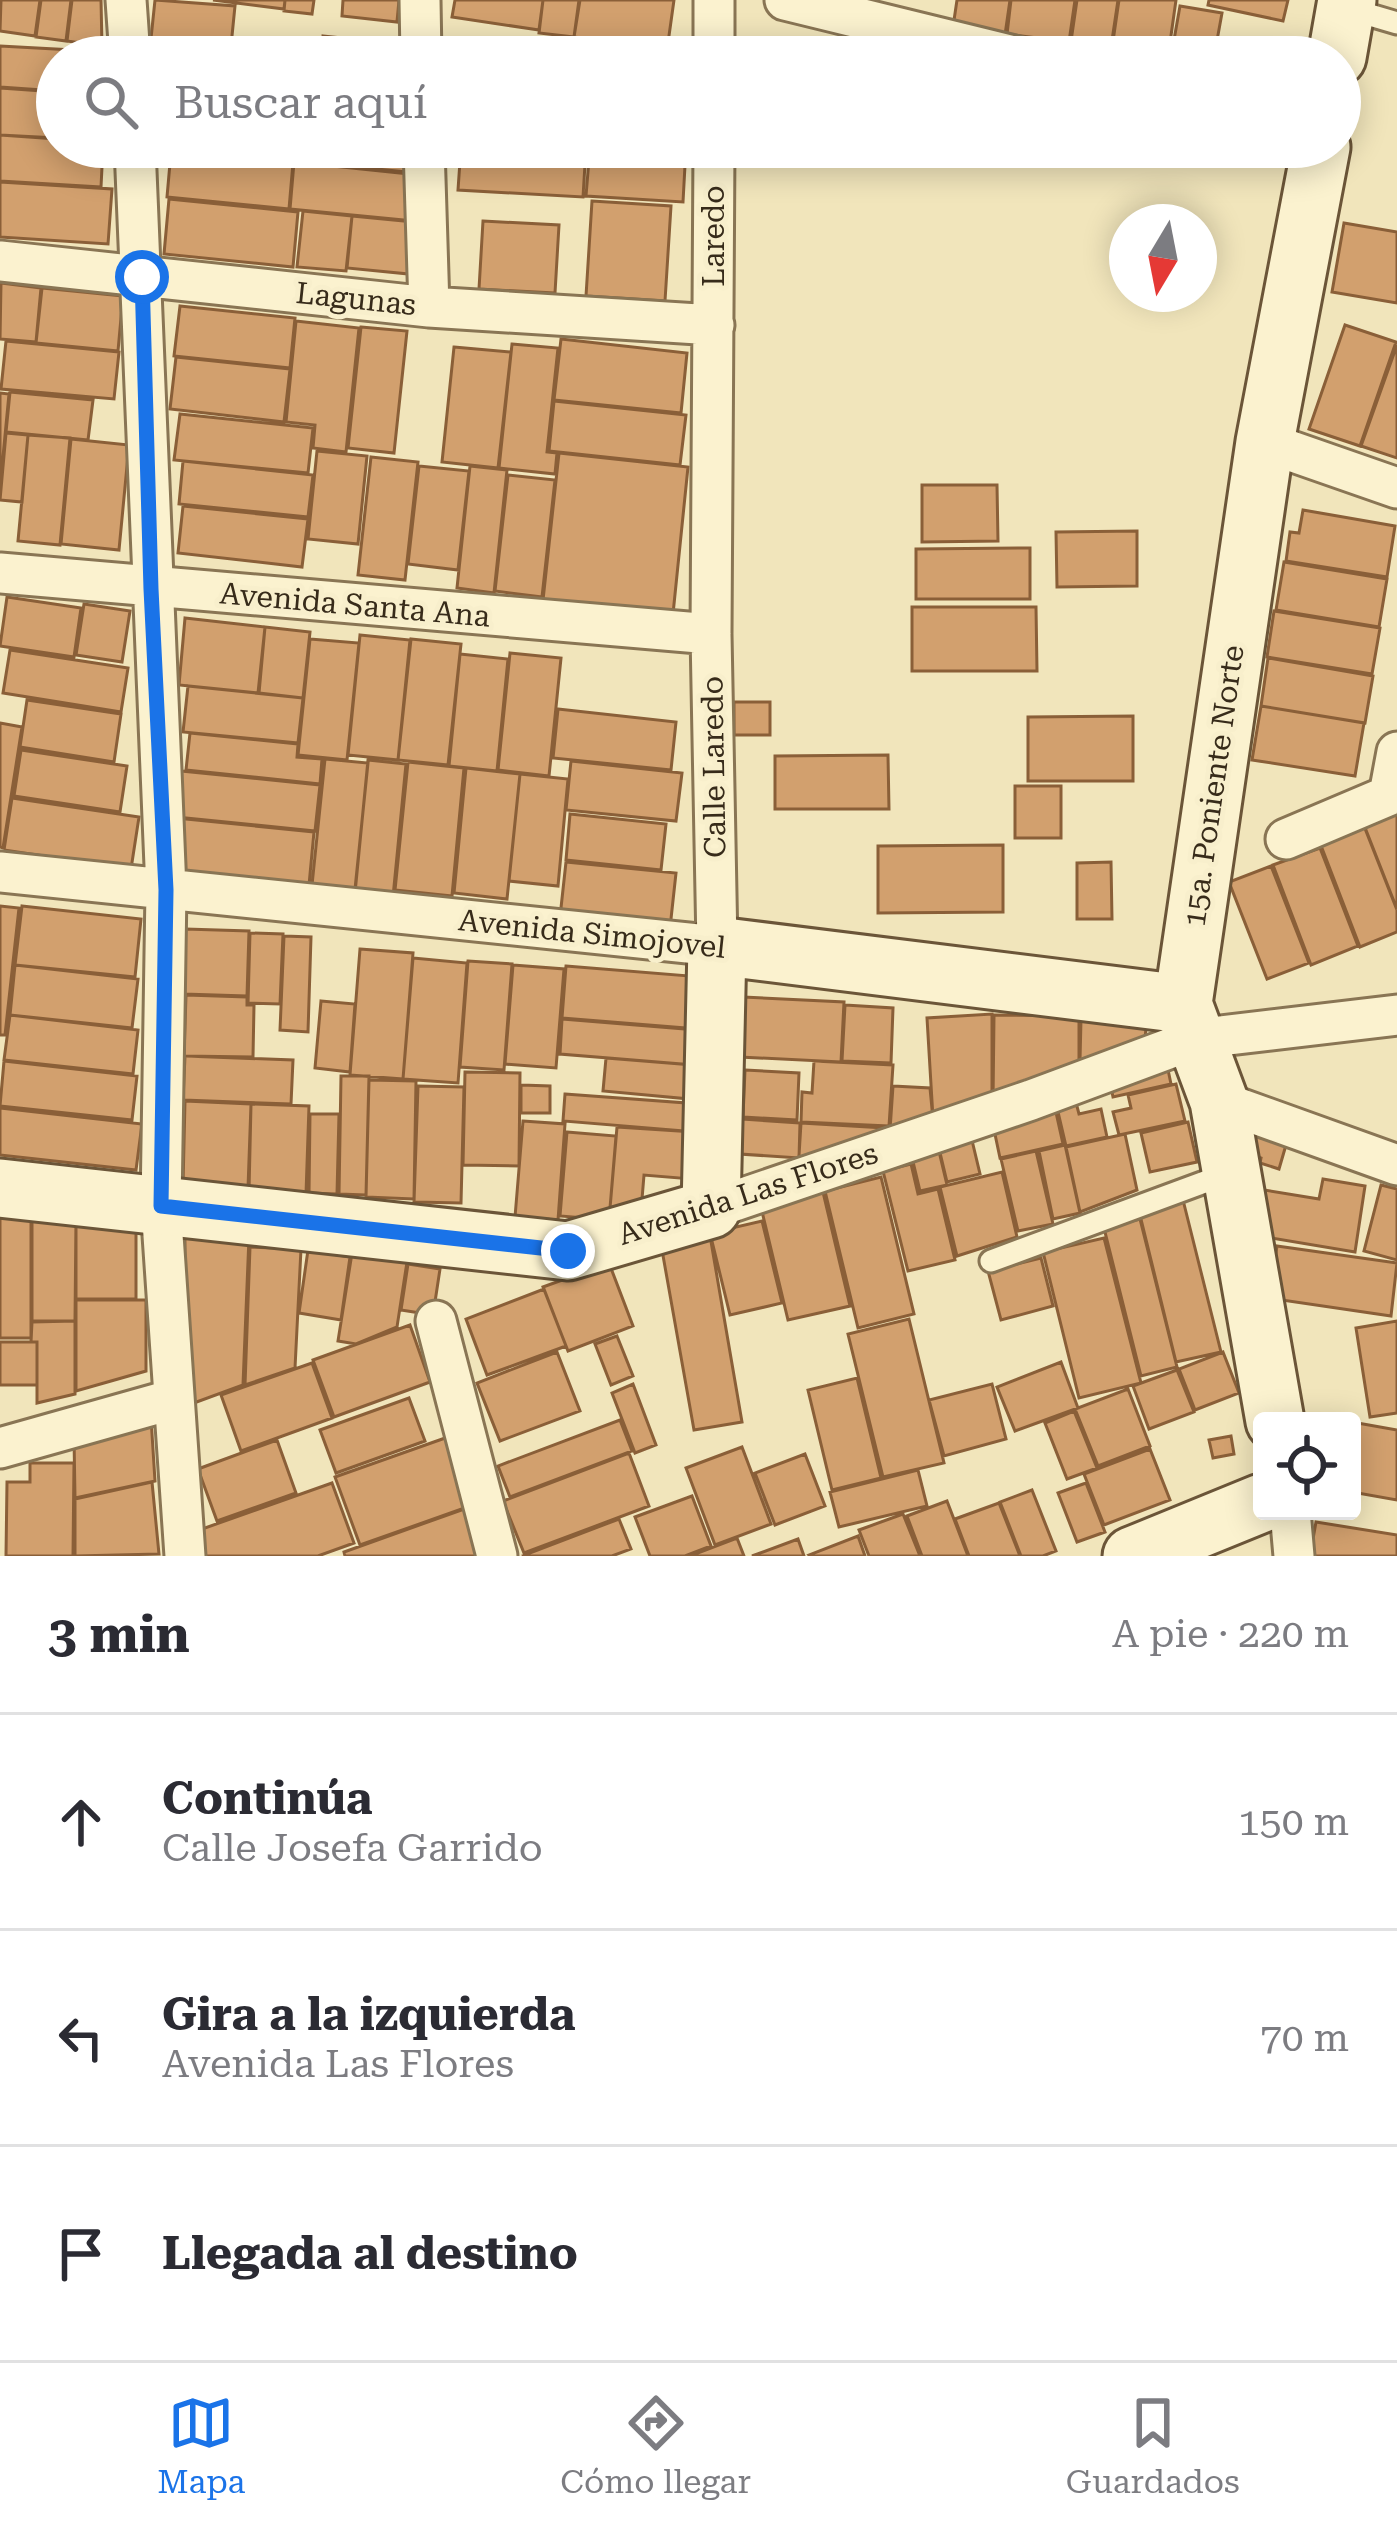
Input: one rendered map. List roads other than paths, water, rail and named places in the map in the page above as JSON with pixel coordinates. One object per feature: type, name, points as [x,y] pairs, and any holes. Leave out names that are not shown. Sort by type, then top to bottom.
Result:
[{"type":"street","points":[[126,0],[129,36]]},
{"type":"street","points":[[420,0],[421,36]]},
{"type":"street","points":[[714,0],[714,36]]},
{"type":"street","points":[[785,0],[918,17],[966,36]]},
{"type":"street","points":[[136,168],[166,890],[161,1206],[184,1556]]},
{"type":"street","points":[[425,168],[429,307]]},
{"type":"street","name":"Laredo","points":[[713,325],[714,168]]},
{"type":"street","name":"15a. Poniente Norte","points":[[1273,1412],[1219,1101],[1189,1021],[1265,442],[1317,168]]},
{"type":"street","name":"Lagunas","points":[[0,261],[429,307],[713,325]]},
{"type":"street","name":"Calle Laredo","points":[[711,1209],[717,946],[711,634],[713,325]]},
{"type":"street","points":[[1265,442],[1397,488]]},
{"type":"street","name":"Avenida Santa Ana","points":[[0,573],[711,634]]},
{"type":"street","points":[[1286,839],[1393,793],[1397,752]]},
{"type":"street","name":"Avenida Simojovel","points":[[0,872],[717,946],[1189,1021]]},
{"type":"street","name":"Avenida Las Flores","points":[[0,1188],[568,1251],[711,1209],[1030,1100],[1189,1021],[1397,1015]]},
{"type":"street","points":[[1219,1101],[1397,1165]]},
{"type":"street","points":[[436,1321],[497,1556]]},
{"type":"street","points":[[0,1448],[174,1399]]},
{"type":"street","points":[[1132,1556],[1253,1507]]},
{"type":"street","points":[[1291,1520],[1294,1556]]},
{"type":"lane","points":[[991,1261],[1230,1173]]}]
